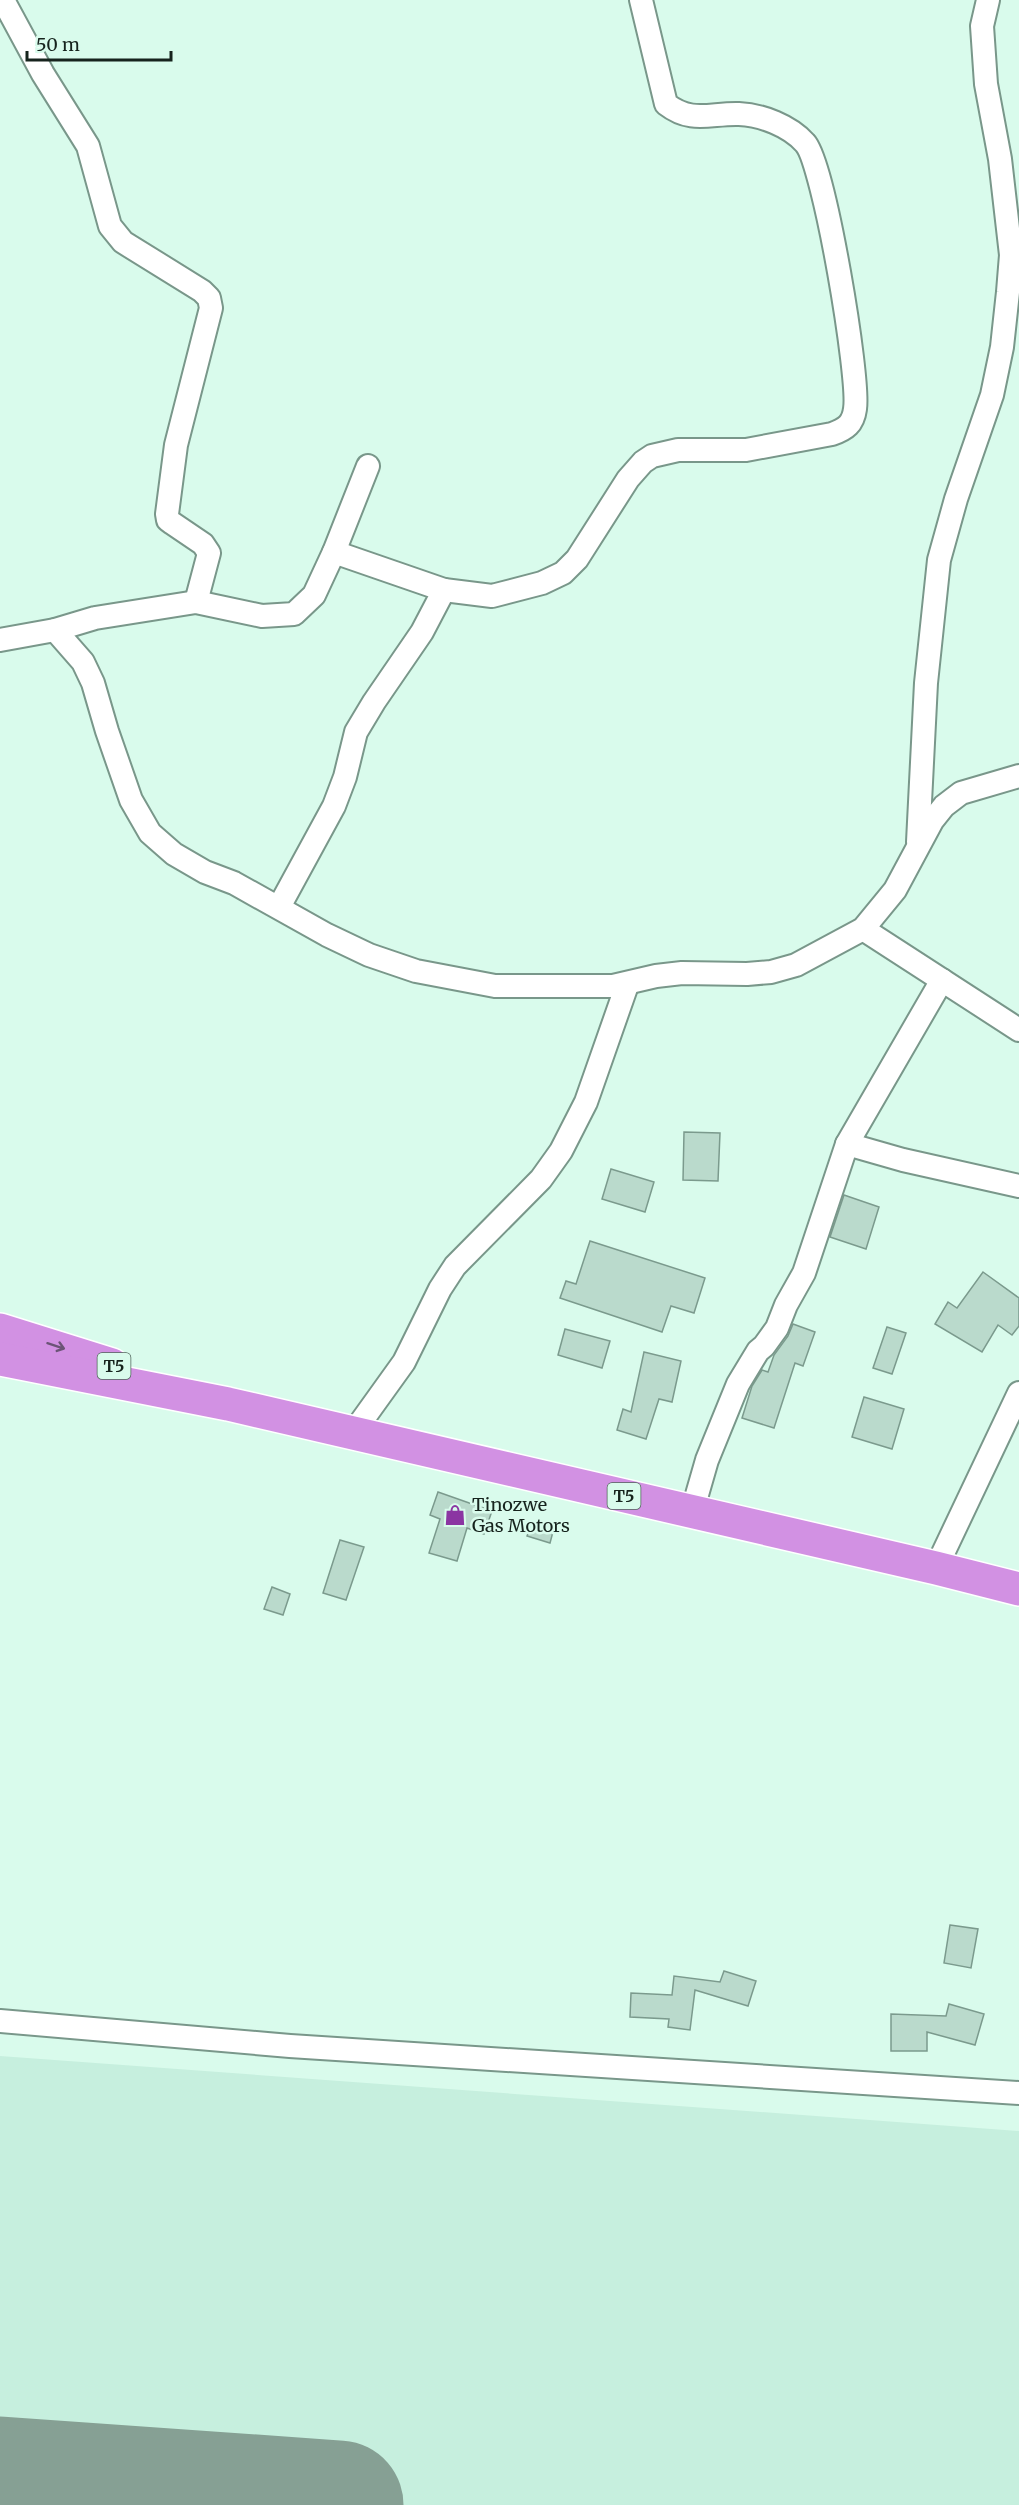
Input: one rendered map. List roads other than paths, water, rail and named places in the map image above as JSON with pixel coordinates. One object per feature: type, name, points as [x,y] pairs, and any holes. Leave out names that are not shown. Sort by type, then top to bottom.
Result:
[{"type":"highway","name":"T5","points":[[0,1330],[228,1404]]},
{"type":"highway","name":"T5","points":[[0,1359],[228,1404],[353,1432],[1019,1589]]},
{"type":"street","points":[[3,0],[44,75],[88,146],[110,226],[123,242],[202,291],[209,298],[211,308],[176,445],[167,514],[172,524],[203,544],[209,553],[196,602]]},
{"type":"street","points":[[334,552],[444,590],[476,596],[492,596],[542,583],[563,573],[577,559],[628,479],[643,462],[652,456],[678,450],[746,450],[842,430],[850,424],[856,393],[837,261],[815,161],[807,144],[795,133],[761,118],[740,114],[693,117],[676,112],[666,104],[642,0]]},
{"type":"street","points":[[917,849],[926,683],[939,560],[952,510],[992,395],[1002,347],[1008,292],[1011,255],[1000,159],[986,84],[983,49],[982,26],[988,0]]},
{"type":"street","points":[[0,640],[55,630],[95,618],[196,602],[262,616],[294,614],[314,595],[334,552],[368,466]]},
{"type":"street","points":[[279,907],[334,806],[345,777],[356,732],[422,632],[444,590]]},
{"type":"street","points":[[55,630],[83,662],[93,683],[131,800],[150,832],[174,854],[369,955],[416,971],[495,986],[591,987],[627,984],[656,976],[771,972],[796,965],[863,929],[895,890],[932,821],[944,806],[962,793],[1019,776]]},
{"type":"street","points":[[863,929],[1019,1030]]},
{"type":"street","points":[[692,1512],[707,1460],[738,1384],[758,1351],[777,1328],[786,1305],[804,1273],[847,1144],[942,980]]},
{"type":"street","points":[[353,1432],[404,1362],[440,1289],[455,1266],[541,1179],[561,1151],[586,1102],[627,984]]},
{"type":"street","points":[[847,1144],[903,1160],[1019,1186]]},
{"type":"street","points":[[936,1568],[1019,1393]]},
{"type":"street","points":[[0,2021],[290,2046],[1019,2093]]},
{"type":"place","name":"Tinozwe Gas Motors","points":[[455,1515]]}]
